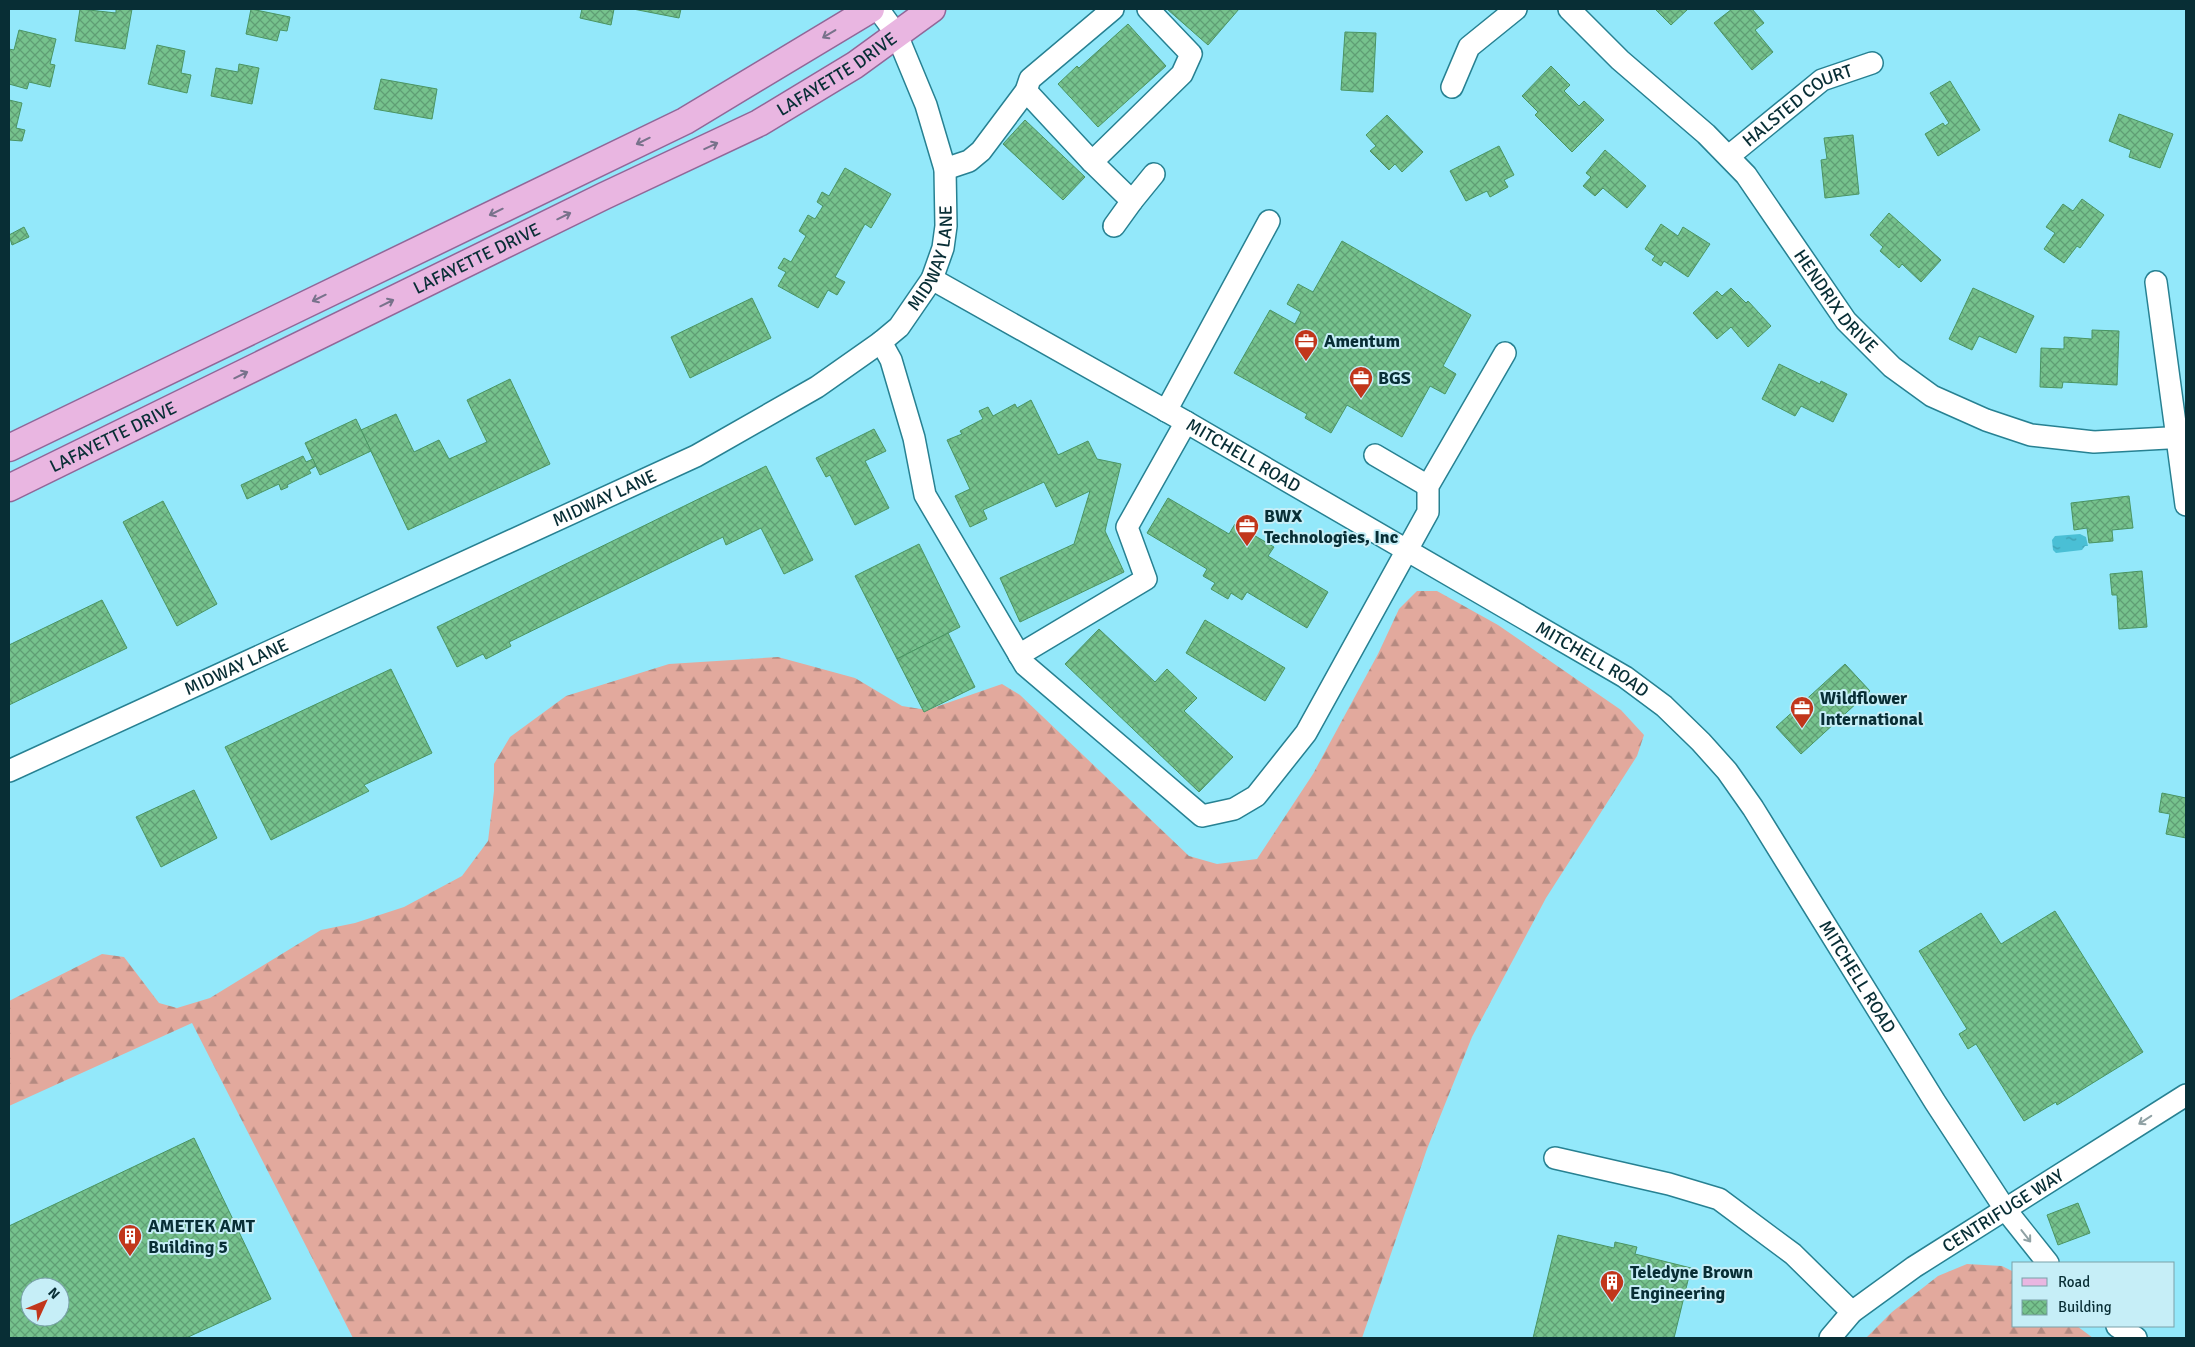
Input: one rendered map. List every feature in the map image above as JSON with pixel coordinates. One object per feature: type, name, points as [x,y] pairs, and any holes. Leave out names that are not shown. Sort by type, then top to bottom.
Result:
[{"type":"main road","name":"LAFAYETTE DRIVE","points":[[9,448],[685,121],[870,9]]},
{"type":"main road","name":"LAFAYETTE DRIVE","points":[[9,488],[595,200],[758,123],[855,65],[932,9]]},
{"type":"main road","points":[[193,359],[207,392]]},
{"type":"street","name":"MIDWAY LANE","points":[[9,771],[696,456],[817,387],[899,327],[932,279],[943,248],[946,226],[944,169],[926,105],[897,35],[878,9]]},
{"type":"street","points":[[944,169],[969,161],[981,151],[1026,91],[1030,79],[1113,9]]},
{"type":"street","points":[[1092,162],[1182,74],[1191,54],[1148,9]]},
{"type":"street","points":[[1452,86],[1469,47],[1516,9]]},
{"type":"street","name":"HENDRIX DRIVE","points":[[1569,9],[1620,60],[1729,156],[1746,175],[1846,321],[1892,367],[1932,396],[1986,420],[2031,435],[2094,442],[2181,438]]},
{"type":"street","name":"HALSTED COURT","points":[[1729,156],[1822,80],[1872,63]]},
{"type":"street","points":[[1026,91],[1092,162],[1132,201]]},
{"type":"street","points":[[1114,226],[1154,174]]},
{"type":"street","points":[[1166,411],[1269,221]]},
{"type":"street","name":"MITCHELL ROAD","points":[[932,279],[1406,549],[1625,677],[1664,706],[1701,742],[1727,771],[1935,1102],[2005,1209],[2047,1262]]},
{"type":"street","points":[[2156,282],[2181,438],[2186,505]]},
{"type":"street","points":[[881,342],[891,360],[914,438],[925,495],[1019,655],[1026,665],[1202,816],[1234,809],[1256,796],[1306,733],[1428,512],[1428,486],[1505,353]]},
{"type":"street","points":[[1019,655],[1146,579],[1127,527],[1186,422]]},
{"type":"street","points":[[1375,455],[1428,486]]},
{"type":"street","name":"CENTRIFUGE WAY","points":[[1830,1338],[1852,1312],[1937,1252],[2186,1095]]},
{"type":"street","points":[[1555,1158],[1669,1184],[1719,1199],[1793,1254],[1852,1312]]},
{"type":"street","points":[[2119,1327],[2136,1338]]},
{"type":"green space","points":[[1417,591],[1437,591],[1498,625],[1621,710],[1644,735],[1637,756],[1546,898],[1472,1037],[1427,1149],[1362,1338],[353,1338],[192,1023],[9,1106],[9,1001],[102,954],[124,957],[159,1003],[177,1008],[210,998],[321,930],[355,923],[404,907],[462,876],[488,841],[494,791],[494,764],[510,737],[566,696],[669,664],[778,657],[855,678],[902,706],[927,710],[1002,684],[1020,695],[1189,856],[1217,864],[1257,859],[1313,774],[1378,654],[1399,609]]},
{"type":"green space","points":[[1967,1264],[2002,1266],[2012,1271],[2012,1327],[2078,1327],[2093,1338],[1866,1338],[1892,1312],[1938,1276]]},
{"type":"water","points":[[2080,534],[2086,537],[2088,546],[2085,546],[2082,550],[2056,553],[2053,550],[2052,540],[2055,536]]},
{"type":"building","points":[[80,9],[116,13],[116,9],[132,9],[125,49],[75,41]]},
{"type":"building","points":[[251,9],[290,17],[287,31],[280,30],[277,41],[246,34]]},
{"type":"building","points":[[582,9],[614,9],[611,25],[580,18]]},
{"type":"building","points":[[633,9],[681,9],[679,18]]},
{"type":"building","points":[[1167,9],[1239,9],[1208,45]]},
{"type":"building","points":[[1655,9],[1688,9],[1671,25]]},
{"type":"building","points":[[1732,9],[1752,9],[1764,23],[1755,30],[1773,52],[1752,70],[1714,23]]},
{"type":"building","points":[[1128,24],[1166,66],[1098,127],[1058,84],[1077,66],[1079,68]]},
{"type":"building","points":[[19,30],[56,39],[50,64],[55,65],[50,87],[29,82],[27,89],[9,84],[9,49],[14,50]]},
{"type":"building","points":[[1345,32],[1376,33],[1373,92],[1341,90]]},
{"type":"building","points":[[157,45],[185,51],[181,73],[191,75],[187,93],[148,84]]},
{"type":"building","points":[[239,64],[259,68],[252,104],[211,96],[216,68],[238,72]]},
{"type":"building","points":[[1551,66],[1570,85],[1564,91],[1579,106],[1584,101],[1604,120],[1572,152],[1535,115],[1538,112],[1522,96]]},
{"type":"building","points":[[381,79],[437,89],[432,119],[374,109]]},
{"type":"building","points":[[1950,81],[1980,130],[1938,156],[1925,134],[1943,123],[1945,126],[1949,123],[1930,93]]},
{"type":"building","points":[[9,100],[22,103],[16,128],[25,130],[22,141],[9,140]]},
{"type":"building","points":[[2119,114],[2173,134],[2160,168],[2129,157],[2131,150],[2109,141]]},
{"type":"building","points":[[1387,115],[1423,152],[1402,172],[1395,164],[1389,170],[1370,151],[1376,146],[1366,135]]},
{"type":"building","points":[[1025,120],[1085,177],[1063,200],[1003,144]]},
{"type":"building","points":[[1853,135],[1859,194],[1825,198],[1821,160],[1827,159],[1824,138]]},
{"type":"building","points":[[1499,146],[1514,175],[1504,180],[1508,187],[1490,197],[1487,191],[1466,201],[1450,171]]},
{"type":"building","points":[[1605,150],[1646,186],[1627,208],[1603,188],[1595,196],[1583,186],[1591,177],[1586,173]]},
{"type":"building","points":[[845,168],[891,194],[871,228],[865,224],[835,277],[845,282],[837,295],[828,290],[818,308],[778,286],[786,272],[778,268],[784,258],[791,262],[806,236],[799,231],[808,215],[815,219],[823,206],[817,202],[822,192],[829,196]]},
{"type":"building","points":[[2082,199],[2104,215],[2080,248],[2077,246],[2064,263],[2044,249],[2055,233],[2046,227],[2063,204],[2073,211]]},
{"type":"building","points":[[1889,213],[1941,260],[1921,282],[1902,264],[1899,268],[1880,251],[1883,247],[1870,235]]},
{"type":"building","points":[[1661,224],[1678,236],[1683,227],[1710,244],[1688,277],[1664,261],[1661,266],[1652,260],[1655,256],[1645,249]]},
{"type":"building","points":[[24,227],[29,237],[12,245],[9,235]]},
{"type":"building","points":[[1342,241],[1471,315],[1443,366],[1456,374],[1445,394],[1430,386],[1402,437],[1347,405],[1331,433],[1305,418],[1307,414],[1234,373],[1270,310],[1295,324],[1301,312],[1287,304],[1298,284],[1313,292]]},
{"type":"building","points":[[1731,288],[1746,303],[1748,301],[1771,326],[1748,347],[1731,327],[1717,339],[1693,313],[1717,291],[1722,296]]},
{"type":"building","points":[[1973,288],[2034,316],[2016,353],[1979,336],[1972,350],[1949,339]]},
{"type":"building","points":[[752,298],[771,338],[690,378],[671,337]]},
{"type":"building","points":[[2092,330],[2119,331],[2117,385],[2063,382],[2062,388],[2040,387],[2041,348],[2064,349],[2064,337],[2092,339]]},
{"type":"building","points":[[1779,364],[1820,384],[1821,381],[1847,394],[1833,422],[1801,406],[1795,416],[1762,399]]},
{"type":"building","points":[[510,379],[550,464],[408,530],[361,430],[396,414],[414,452],[439,440],[449,459],[487,442],[467,400]]},
{"type":"building","points":[[1031,400],[1058,455],[1088,441],[1097,459],[1121,464],[1105,531],[1124,572],[1020,622],[1000,578],[1074,544],[1090,491],[1056,507],[1044,482],[983,510],[987,519],[970,527],[955,496],[970,489],[947,440],[962,434],[960,431],[983,419],[979,411],[988,407],[993,416],[1015,404],[1017,408]]},
{"type":"building","points":[[356,419],[371,451],[320,475],[305,443]]},
{"type":"building","points":[[874,429],[886,451],[865,461],[889,508],[855,525],[830,475],[826,477],[816,458]]},
{"type":"building","points":[[303,456],[306,462],[313,459],[316,466],[309,470],[311,473],[281,490],[279,484],[247,499],[241,485]]},
{"type":"building","points":[[766,466],[813,560],[784,574],[761,528],[726,545],[723,537],[509,642],[511,646],[486,659],[483,654],[457,667],[437,627]]},
{"type":"building","points":[[2129,496],[2133,528],[2112,530],[2113,541],[2089,543],[2087,528],[2074,530],[2071,503]]},
{"type":"building","points":[[1168,498],[1229,534],[1235,524],[1274,547],[1268,556],[1328,592],[1307,628],[1247,592],[1242,600],[1231,593],[1228,599],[1211,589],[1215,583],[1203,576],[1207,569],[1147,533]]},
{"type":"building","points":[[163,501],[217,604],[177,626],[123,522]]},
{"type":"building","points":[[919,544],[960,627],[897,659],[855,576]]},
{"type":"building","points":[[2142,571],[2147,627],[2119,629],[2117,595],[2112,595],[2110,574]]},
{"type":"building","points":[[102,600],[127,648],[9,705],[9,645]]},
{"type":"building","points":[[1205,620],[1285,668],[1265,701],[1186,653]]},
{"type":"building","points":[[1099,629],[1155,682],[1167,669],[1197,698],[1184,711],[1233,757],[1199,792],[1065,664]]},
{"type":"building","points":[[948,633],[975,687],[924,712],[897,659]]},
{"type":"building","points":[[1845,664],[1870,691],[1801,754],[1776,727]]},
{"type":"building","points":[[391,669],[432,753],[364,785],[369,791],[271,840],[225,747]]},
{"type":"building","points":[[194,790],[217,838],[161,867],[136,817]]},
{"type":"building","points":[[2162,793],[2186,798],[2186,838],[2166,834],[2170,814],[2159,812]]},
{"type":"building","points":[[2055,911],[2143,1052],[2057,1105],[2056,1102],[2024,1121],[1976,1044],[1968,1049],[1959,1034],[1967,1029],[1919,951],[1981,913],[2001,944]]},
{"type":"building","name":"AMETEK AMT Building 5","points":[[194,1138],[271,1299],[186,1338],[9,1338],[9,1226]]},
{"type":"building","points":[[2078,1203],[2090,1233],[2058,1245],[2047,1215]]},
{"type":"building","name":"Teledyne Brown Engineering","points":[[1558,1235],[1614,1248],[1615,1242],[1637,1247],[1635,1254],[1691,1268],[1674,1338],[1533,1338]]},
{"type":"place","name":"Amentum","points":[[1306,362]]},
{"type":"place","name":"BGS","points":[[1361,399]]},
{"type":"place","name":"BWX Technologies, Inc","points":[[1247,547]]},
{"type":"place","name":"Wildflower International","points":[[1802,729]]},
{"type":"place","name":"AMETEK AMT Building 5","points":[[130,1257]]},
{"type":"place","name":"Teledyne Brown Engineering","points":[[1612,1303]]}]
